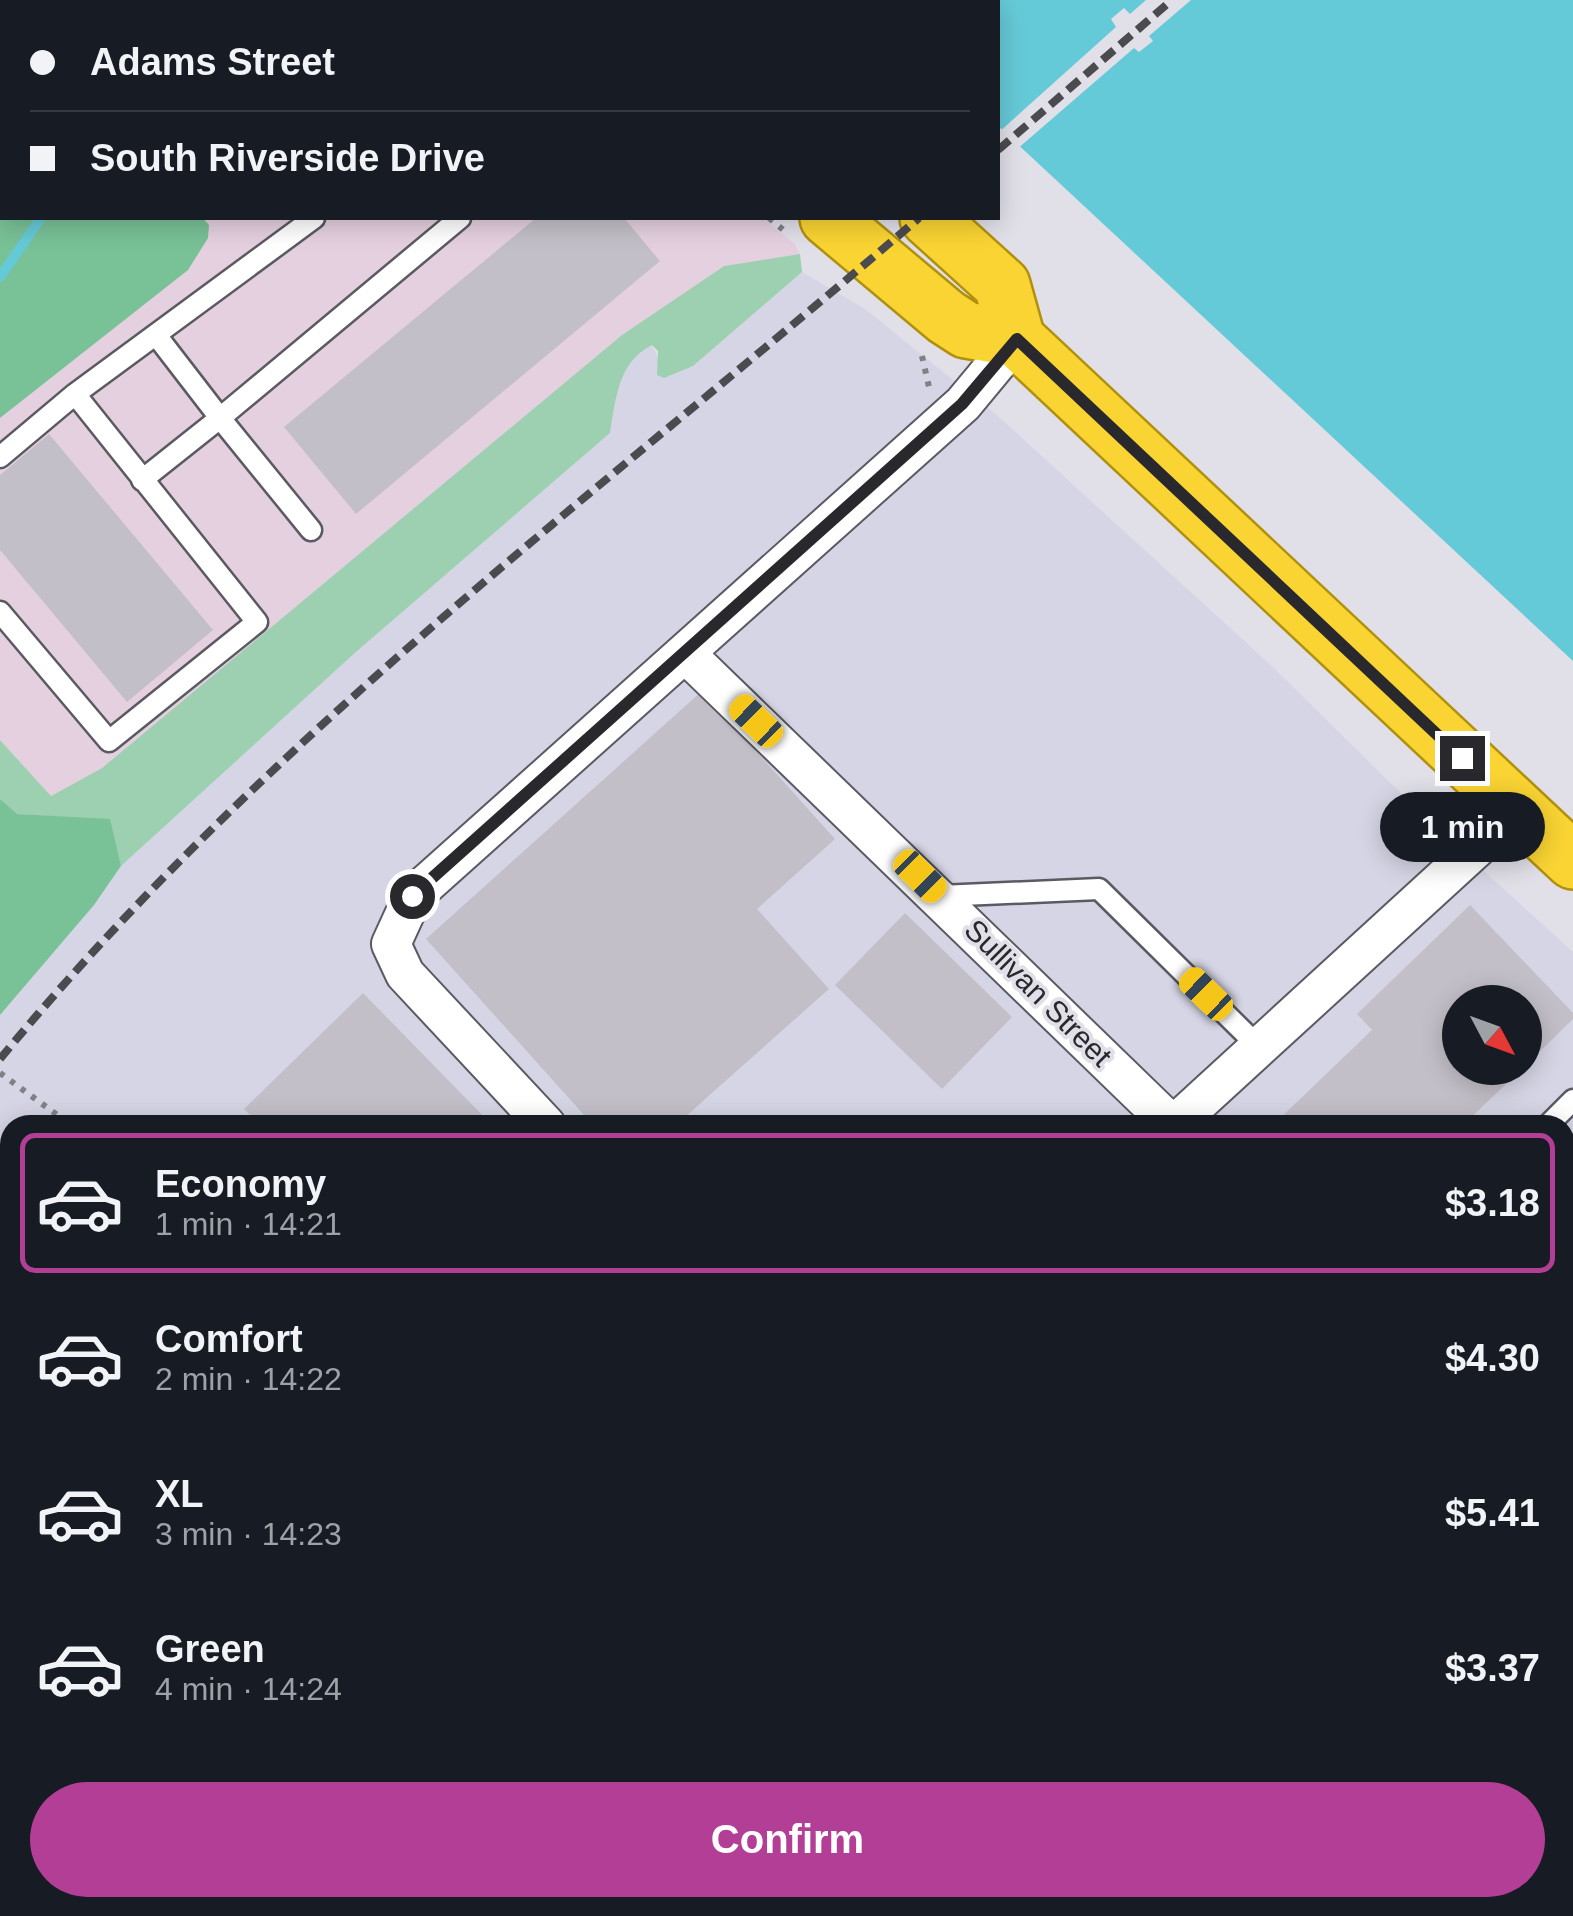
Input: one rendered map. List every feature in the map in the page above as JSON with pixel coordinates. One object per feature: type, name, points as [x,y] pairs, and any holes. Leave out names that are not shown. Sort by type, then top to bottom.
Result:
[{"type":"highway","points":[[830,220],[946,318],[966,330],[1017,339]]},
{"type":"highway","points":[[930,220],[1002,285],[1017,339],[1573,861]]},
{"type":"street","points":[[537,1115],[405,974],[391,944],[412,896],[962,404],[1017,339]]},
{"type":"street","name":"Sullivan Street","points":[[686,654],[1163,1115]]},
{"type":"street","points":[[1184,1115],[1518,810]]},
{"type":"lane","points":[[0,456],[75,394],[311,220]]},
{"type":"lane","points":[[142,480],[458,220]]},
{"type":"lane","points":[[156,335],[311,530]]},
{"type":"lane","points":[[0,612],[109,741],[257,622],[75,394]]},
{"type":"lane","points":[[940,896],[1099,889],[1259,1047]]},
{"type":"path","points":[[0,1073],[57,1115]]},
{"type":"shaded area","points":[[205,220],[765,220],[795,244],[800,254],[724,266],[622,335],[102,768],[51,796],[0,740],[0,418],[187,270],[209,225]]},
{"type":"shaded area","points":[[802,272],[865,309],[998,416],[1276,670],[1431,823],[1573,952],[1573,1115],[0,1115],[0,1015],[94,905],[121,866],[357,651],[610,433],[618,385],[633,354],[652,345],[659,360],[693,366]]},
{"type":"green space","points":[[0,220],[205,220],[209,225],[208,238],[188,270],[0,418]]},
{"type":"green space","points":[[800,254],[802,272],[693,366],[664,378],[657,375],[658,351],[652,345],[641,352],[620,382],[610,433],[357,651],[121,866],[109,820],[16,814],[0,799],[0,740],[51,796],[102,768],[622,335],[724,266]]},
{"type":"green space","points":[[0,799],[17,814],[110,819],[121,866],[94,905],[0,1015]]},
{"type":"water","points":[[1000,0],[1573,0],[1573,661],[1000,128]]},
{"type":"pier","points":[[1146,0],[1191,0],[1149,36],[1153,41],[1139,52],[1134,48],[1016,150],[1000,135],[1116,27],[1111,19],[1124,8],[1130,14]]},
{"type":"building","points":[[534,220],[626,220],[660,261],[356,514],[284,427]]},
{"type":"building","points":[[49,434],[213,630],[127,702],[0,550],[0,475]]},
{"type":"building","points":[[702,691],[835,839],[757,909],[829,989],[687,1115],[584,1115],[426,939]]},
{"type":"building","points":[[1470,905],[1573,1013],[1573,1019],[1542,1049],[1542,985],[1442,985],[1442,1085],[1505,1085],[1474,1115],[1283,1115],[1372,1030],[1357,1014]]},
{"type":"building","points":[[905,913],[1012,1017],[942,1089],[835,985]]},
{"type":"building","points":[[363,993],[482,1115],[250,1115],[244,1109]]},
{"type":"waterway","points":[[0,277],[40,220]]},
{"type":"railway","points":[[1000,148],[1172,0]]},
{"type":"railway","points":[[0,1059],[103,941],[211,830],[324,723],[441,619],[917,220]]},
{"type":"route","points":[[412,896],[962,404],[1017,339],[1462,758]]}]
